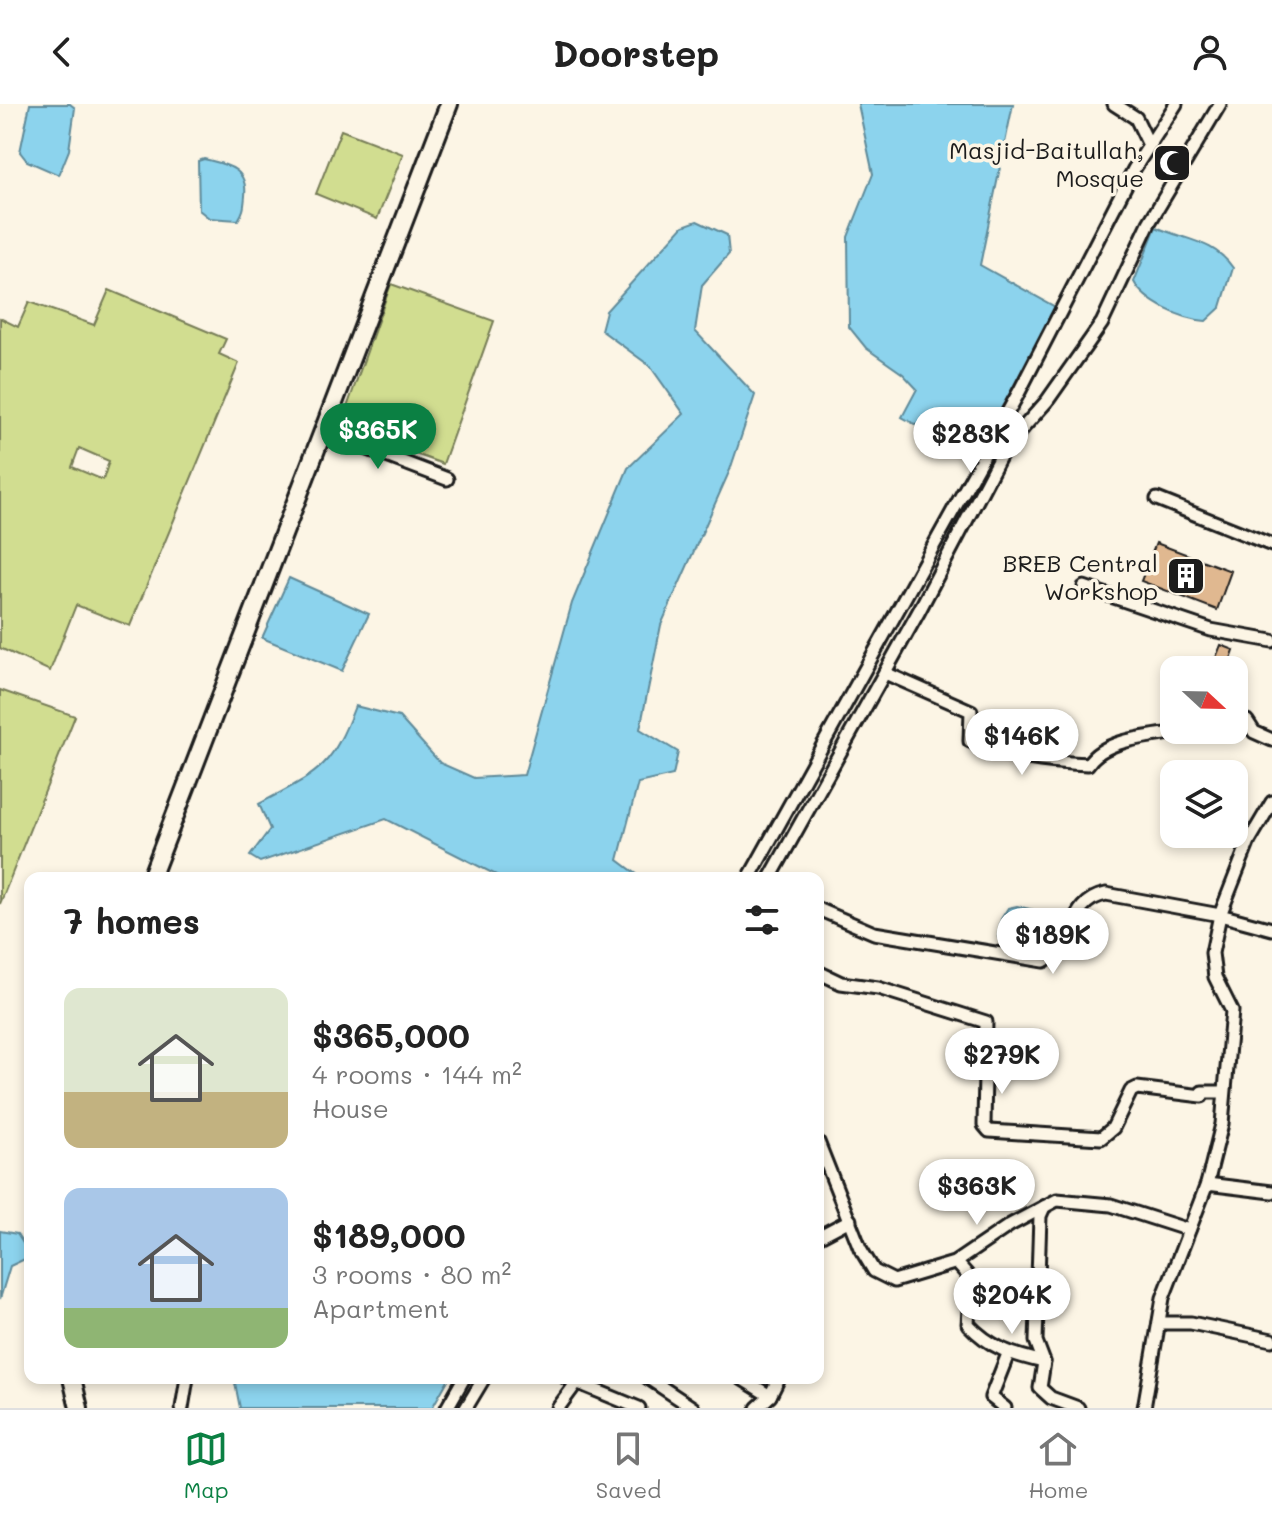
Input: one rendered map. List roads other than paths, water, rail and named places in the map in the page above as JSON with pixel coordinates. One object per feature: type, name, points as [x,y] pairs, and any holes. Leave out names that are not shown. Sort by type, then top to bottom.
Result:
[{"type":"street","points":[[153,872],[449,104]]},
{"type":"street","points":[[1114,104],[1136,118],[1149,145]]},
{"type":"street","points":[[752,872],[1019,392],[1149,145],[1176,104]]},
{"type":"street","points":[[773,872],[885,673],[1004,449],[1047,401],[1102,323],[1149,223],[1220,104]]},
{"type":"street","points":[[321,431],[447,479]]},
{"type":"street","points":[[1157,499],[1272,545]]},
{"type":"street","points":[[1084,587],[1211,630],[1272,641]]},
{"type":"street","points":[[885,673],[971,711],[970,741],[1003,755],[1038,762],[1088,764],[1094,754],[1119,744],[1160,736]]},
{"type":"street","points":[[1248,723],[1254,732],[1272,740]]},
{"type":"street","points":[[1144,1408],[1163,1298],[1217,1154],[1232,1011],[1215,977],[1212,953],[1220,915],[1249,841],[1272,802]]},
{"type":"street","points":[[824,912],[874,933],[1044,961],[1062,945],[1082,905],[1092,897],[1106,894],[1220,915],[1272,929]]},
{"type":"street","points":[[824,975],[841,983],[878,988],[986,1022],[984,1125],[989,1131],[1101,1138],[1113,1128],[1131,1091],[1137,1088],[1202,1096],[1202,1092],[1224,1092]]},
{"type":"street","points":[[824,1157],[874,1271],[894,1281],[956,1262],[1057,1200],[1111,1205],[1189,1230]]},
{"type":"street","points":[[1207,1184],[1272,1192]]},
{"type":"street","points":[[1044,1207],[1040,1216],[1036,1341],[1044,1362],[1040,1388],[1051,1398],[1078,1408]]},
{"type":"street","points":[[824,1234],[850,1220]]},
{"type":"street","points":[[956,1262],[971,1279],[968,1324],[984,1341],[1008,1354],[1044,1362]]},
{"type":"street","points":[[1159,1323],[1191,1323],[1272,1340]]},
{"type":"street","points":[[1005,1408],[991,1397],[1008,1354]]},
{"type":"street","points":[[73,1384],[79,1408]]},
{"type":"street","points":[[182,1408],[186,1384]]},
{"type":"street","points":[[447,1408],[461,1384]]},
{"type":"street","points":[[466,1408],[480,1384]]},
{"type":"street","points":[[558,1408],[569,1384]]},
{"type":"street","points":[[581,1384],[639,1408]]},
{"type":"street","points":[[657,1384],[693,1408]]},
{"type":"street","points":[[751,1384],[770,1396]]},
{"type":"street","points":[[757,1408],[770,1396],[776,1384]]},
{"type":"water","points":[[30,104],[70,104],[75,108],[69,150],[59,175],[27,161],[20,152]]},
{"type":"water","points":[[858,104],[1013,104],[980,265],[1066,313],[983,462],[902,417],[917,389],[903,374],[866,348],[849,327],[848,237],[873,174]]},
{"type":"water","points":[[204,159],[235,169],[243,179],[243,212],[238,220],[209,218],[199,210],[198,161]]},
{"type":"water","points":[[697,221],[727,235],[729,254],[702,285],[695,331],[755,395],[730,470],[661,625],[640,729],[678,752],[673,775],[638,783],[618,860],[634,872],[490,872],[386,819],[260,862],[250,856],[270,829],[259,804],[320,767],[338,744],[355,706],[399,717],[440,763],[474,778],[524,775],[572,603],[628,468],[684,414],[650,366],[601,330],[606,311],[683,226]]},
{"type":"water","points":[[1156,227],[1208,246],[1233,268],[1221,307],[1206,321],[1165,309],[1147,297],[1134,282]]},
{"type":"water","points":[[289,578],[369,614],[342,671],[262,638]]},
{"type":"water","points":[[1017,906],[1067,918],[1057,939],[1038,947],[1002,941],[998,937],[1001,919],[1008,908]]},
{"type":"water","points":[[0,1231],[17,1234],[24,1245],[24,1259],[10,1266],[0,1299]]},
{"type":"water","points":[[235,1384],[446,1384],[432,1408],[240,1408]]},
{"type":"place","name":"Masjid-Baitullah, Mosque","points":[[1172,163]]},
{"type":"place","name":"BREB Central Workshop","points":[[1186,576]]}]
